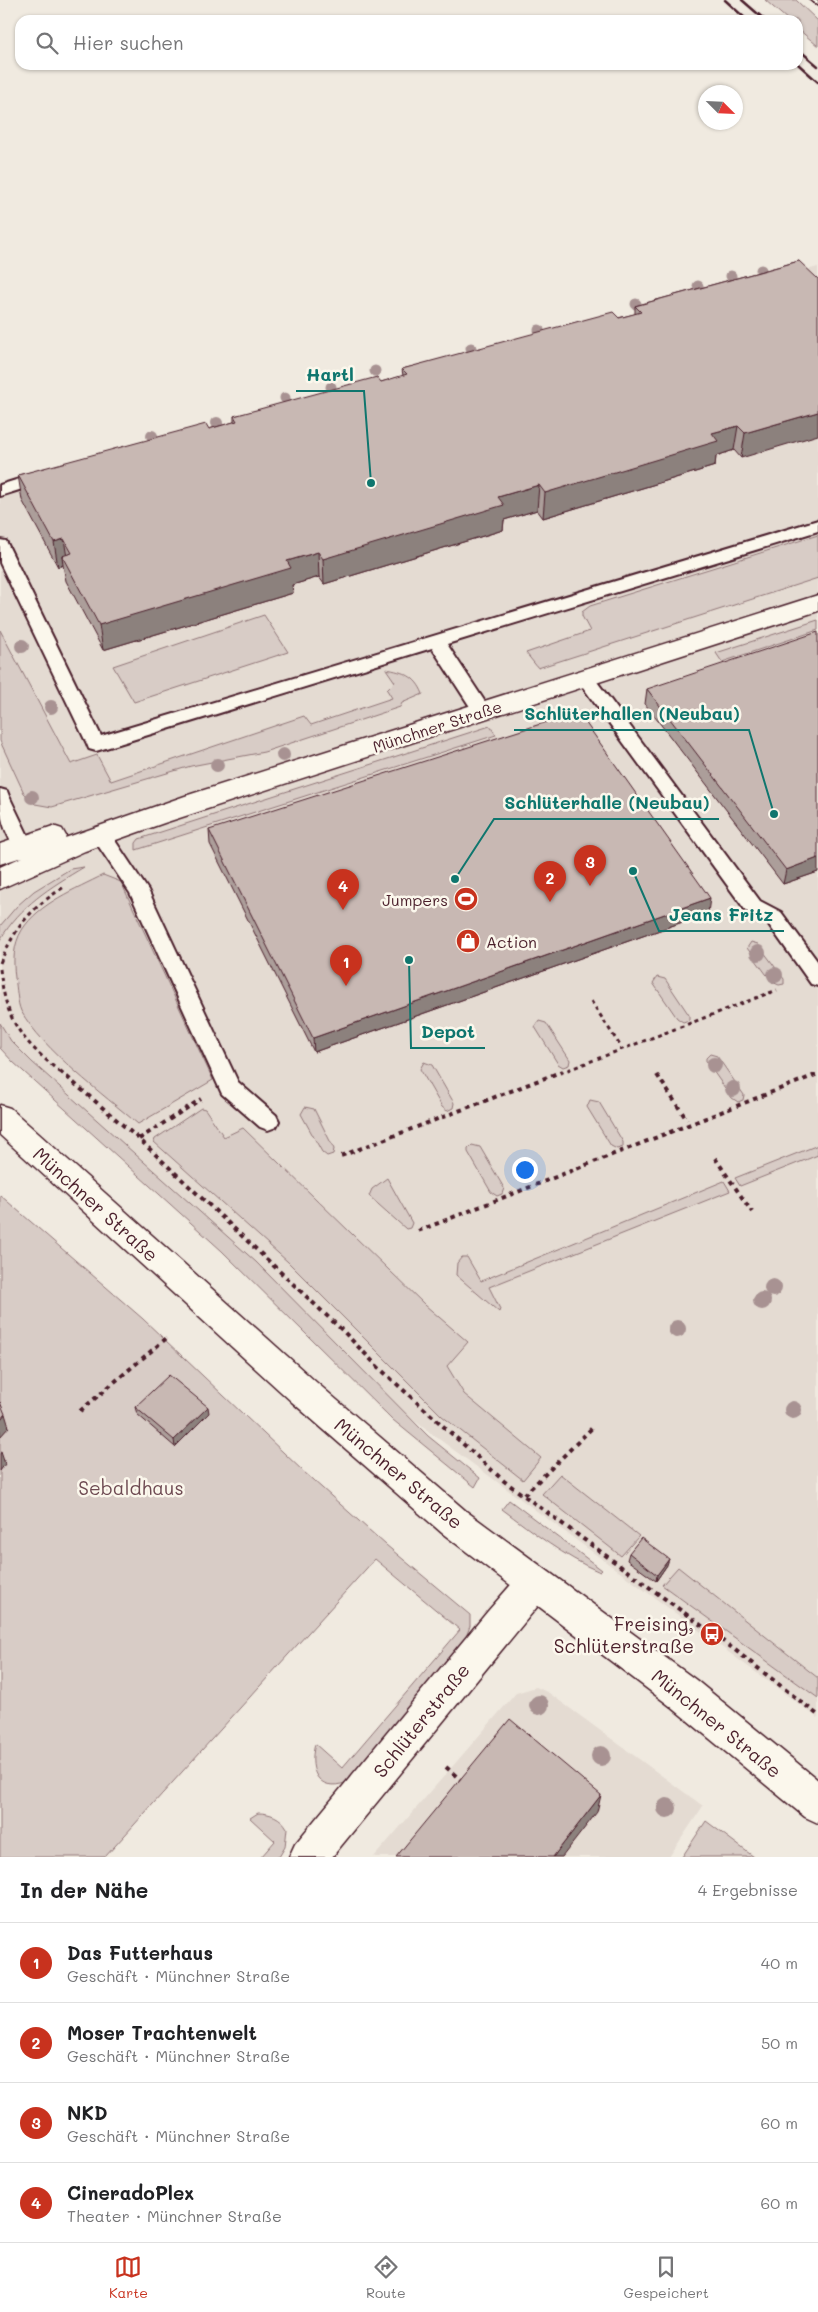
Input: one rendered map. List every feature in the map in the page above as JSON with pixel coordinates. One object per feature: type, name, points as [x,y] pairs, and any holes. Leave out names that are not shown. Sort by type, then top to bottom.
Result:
[{"type":"street","name":"Münchner Straße","points":[[21,853],[101,835],[227,792],[586,679],[818,603]]},
{"type":"street","name":"Münchner Straße","points":[[0,879],[21,853],[189,790],[227,792]]},
{"type":"street","name":"Münchner Straße","points":[[0,898],[21,853]]},
{"type":"street","name":"Münchner Straße","points":[[0,1117],[385,1463],[454,1522],[534,1584],[683,1693],[818,1804]]},
{"type":"street","name":"Schlüterstraße","points":[[308,1857],[534,1584]]},
{"type":"lane","points":[[0,491],[21,482],[59,472]]},
{"type":"lane","points":[[0,545],[96,744],[818,525]]},
{"type":"lane","points":[[436,641],[482,711]]},
{"type":"lane","points":[[586,679],[754,906],[774,917],[818,978]]},
{"type":"lane","points":[[0,796],[21,853]]},
{"type":"lane","points":[[101,835],[138,890],[230,1088],[268,1120]]},
{"type":"path","points":[[0,963],[15,928],[41,901],[65,886]]},
{"type":"path","points":[[0,969],[7,1005],[13,1023],[31,1047],[138,1139],[342,1330],[378,1367],[504,1481],[735,1650],[818,1716]]},
{"type":"path","points":[[341,1156],[776,990]]},
{"type":"path","points":[[591,1001],[621,1047]]},
{"type":"path","points":[[418,1230],[818,1074]]},
{"type":"path","points":[[656,1075],[687,1120]]},
{"type":"path","points":[[138,1139],[205,1098]]},
{"type":"path","points":[[715,1158],[752,1212]]},
{"type":"path","points":[[80,1412],[169,1336]]},
{"type":"path","points":[[524,1495],[593,1428]]},
{"type":"path","points":[[446,1767],[468,1786]]},
{"type":"path","points":[[454,1787],[460,1779]]},
{"type":"shaded area","points":[[818,267],[818,1718],[390,1403],[0,1045],[0,484]]},
{"type":"shaded area","points":[[536,1687],[549,1693],[703,1806],[669,1857],[374,1857],[516,1693]]},
{"type":"green space","points":[[765,0],[796,0],[818,21],[818,46],[803,33],[803,15],[782,15]]},
{"type":"green space","points":[[818,535],[818,578],[538,668],[526,653],[590,631],[582,616],[582,612],[590,606]]},
{"type":"green space","points":[[264,615],[288,652],[134,702],[113,666]]},
{"type":"green space","points":[[818,620],[818,630],[722,662],[716,653]]},
{"type":"green space","points":[[0,630],[71,764],[97,755],[111,781],[304,716],[311,725],[392,698],[387,690],[395,682],[386,669],[409,676],[417,683],[423,694],[402,703],[400,707],[264,752],[191,766],[52,807],[35,804],[24,793],[0,741]]},
{"type":"green space","points":[[490,726],[496,735],[136,850],[136,843],[139,839]]},
{"type":"green space","points":[[84,867],[37,898],[17,917],[0,940],[0,926],[17,906],[34,891],[70,869]]},
{"type":"green space","points":[[103,875],[121,882],[213,1080],[138,1124],[75,1071],[44,1041],[21,1011],[17,995],[14,953],[22,930],[29,920],[48,904]]},
{"type":"green space","points":[[751,942],[758,944],[784,979],[784,984],[779,985],[772,982],[747,948]]},
{"type":"green space","points":[[657,977],[665,979],[689,1015],[689,1020],[683,1022],[677,1018],[653,983]]},
{"type":"green space","points":[[539,1021],[546,1023],[570,1060],[569,1065],[563,1067],[558,1064],[535,1027]]},
{"type":"green space","points":[[0,1023],[11,1041],[32,1062],[256,1262],[428,1436],[480,1478],[475,1487],[393,1420],[222,1251],[13,1062],[0,1048]]},
{"type":"green space","points":[[710,1054],[717,1056],[744,1095],[743,1100],[738,1102],[732,1098],[706,1061]]},
{"type":"green space","points":[[424,1062],[432,1065],[454,1103],[453,1108],[447,1111],[442,1107],[420,1069]]},
{"type":"green space","points":[[590,1100],[599,1102],[623,1142],[623,1147],[617,1149],[611,1146],[587,1107]]},
{"type":"green space","points":[[305,1107],[314,1109],[334,1149],[333,1154],[327,1156],[322,1152],[301,1114]]},
{"type":"green space","points":[[201,1108],[205,1109],[224,1137],[243,1128],[425,1305],[468,1342],[447,1366],[464,1394],[541,1458],[523,1480],[442,1416],[288,1262],[154,1142],[155,1139]]},
{"type":"green space","points":[[472,1145],[480,1147],[504,1188],[502,1194],[497,1196],[491,1192],[468,1152]]},
{"type":"green space","points":[[818,1145],[818,1155],[740,1186],[735,1178]]},
{"type":"green space","points":[[387,1178],[412,1223],[410,1228],[406,1229],[369,1196],[372,1189]]},
{"type":"green space","points":[[724,1181],[730,1191],[489,1287],[500,1309],[499,1312],[456,1275],[457,1263],[462,1257],[467,1257],[481,1281]]},
{"type":"green space","name":"Sebaldhaus","points":[[0,1195],[143,1319],[304,1472],[386,1545],[470,1615],[470,1626],[462,1648],[352,1780],[332,1785],[319,1779],[313,1764],[315,1744],[342,1768],[460,1630],[375,1559],[105,1857],[0,1857]]},
{"type":"green space","points":[[560,1474],[639,1536],[621,1556],[542,1494]]},
{"type":"green space","points":[[509,1500],[602,1570],[600,1572],[561,1552],[502,1509]]},
{"type":"green space","points":[[678,1567],[818,1678],[818,1698],[662,1585]]},
{"type":"green space","points":[[258,1813],[275,1816],[287,1828],[285,1847],[279,1857],[261,1857],[275,1841],[250,1818]]},
{"type":"green space","points":[[706,1821],[754,1857],[682,1857]]},
{"type":"building","points":[[799,261],[818,279],[818,412],[745,433],[738,426],[712,433],[718,441],[545,493],[539,485],[498,497],[504,505],[323,559],[318,552],[287,561],[291,568],[99,625],[62,556],[72,553],[64,539],[54,542],[18,475],[206,424],[209,429],[237,421],[234,416],[377,377],[381,382],[407,374],[402,369],[613,312],[619,318],[641,312],[635,306]]},
{"type":"building","points":[[818,632],[818,858],[786,870],[647,689]]},
{"type":"building","points":[[578,712],[710,898],[313,1038],[209,830]]},
{"type":"building","points":[[169,1375],[208,1407],[174,1440],[135,1407]]},
{"type":"building","points":[[0,1402],[5,1414],[0,1420]]},
{"type":"building","points":[[641,1538],[669,1559],[657,1575],[629,1553]]},
{"type":"building","points":[[510,1719],[601,1795],[553,1857],[396,1857]]},
{"type":"railway","points":[[725,0],[742,15]]},
{"type":"railway","points":[[742,0],[759,15]]},
{"type":"railway","points":[[803,53],[818,66]]},
{"type":"railway","points":[[803,68],[818,82]]},
{"type":"place","name":"Hartl","points":[[371,483]]},
{"type":"place","name":"Schlüterhallen (Neubau)","points":[[774,814]]},
{"type":"place","name":"Jeans Fritz","points":[[633,871]]},
{"type":"place","name":"Schlüterhalle (Neubau)","points":[[455,879]]},
{"type":"place","name":"NKD","points":[[590,886]]},
{"type":"place","name":"Jumpers","points":[[466,899]]},
{"type":"place","name":"Moser Trachtenwelt","points":[[550,902]]},
{"type":"place","name":"CineradoPlex","points":[[343,910]]},
{"type":"place","name":"Action","points":[[468,941]]},
{"type":"place","name":"Depot","points":[[409,960]]},
{"type":"place","name":"Das Futterhaus","points":[[346,986]]},
{"type":"place","name":"Freising, Schlüterstraße","points":[[712,1634]]}]
